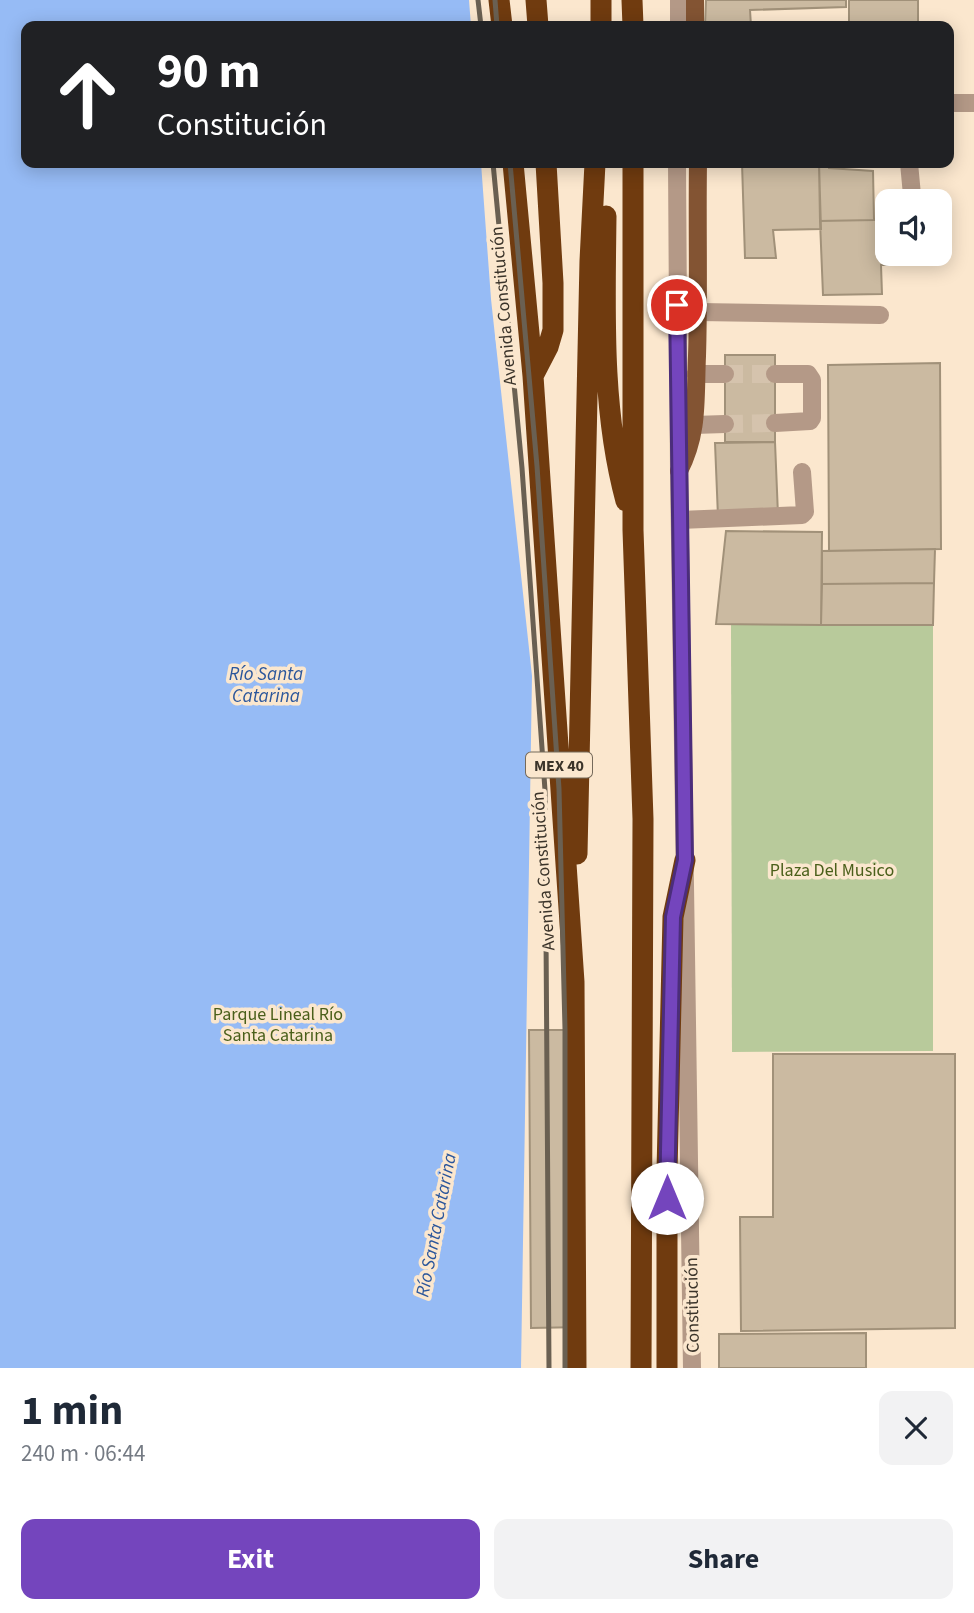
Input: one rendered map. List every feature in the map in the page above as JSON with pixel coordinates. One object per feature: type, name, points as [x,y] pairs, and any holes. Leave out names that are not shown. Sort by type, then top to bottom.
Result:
[{"type":"highway","points":[[499,0],[501,21]]},
{"type":"highway","points":[[536,0],[538,21]]},
{"type":"highway","points":[[601,0],[601,21]]},
{"type":"highway","points":[[632,0],[632,21]]},
{"type":"highway","name":"Avenida Constitución","points":[[513,168],[533,376],[574,982],[576,1368]]},
{"type":"highway","points":[[533,376],[548,347],[552,330],[553,283],[546,168]]},
{"type":"highway","points":[[574,982],[590,261],[595,168]]},
{"type":"highway","points":[[605,168],[610,401],[618,471],[633,530]]},
{"type":"highway","points":[[634,168],[633,530],[643,819],[641,1368]]},
{"type":"highway","points":[[667,1368],[667,1171],[673,917],[685,860]]},
{"type":"main road","points":[[695,0],[695,21]]},
{"type":"main road","points":[[679,471],[690,450],[694,425],[699,312],[698,168]]},
{"type":"street","points":[[678,21],[679,0]]},
{"type":"street","points":[[954,103],[974,103]]},
{"type":"street","name":"Constitución","points":[[677,168],[692,1368]]},
{"type":"street","points":[[909,168],[911,189]]},
{"type":"street","points":[[699,312],[880,316]]},
{"type":"street","points":[[696,374],[725,374]]},
{"type":"street","points":[[775,374],[808,374],[812,380],[810,421],[775,423]]},
{"type":"street","points":[[694,425],[725,424]]},
{"type":"street","points":[[680,520],[802,515],[805,512],[802,472]]},
{"type":"green space","name":"Plaza Del Musico","points":[[731,625],[933,625],[933,1051],[732,1052]]},
{"type":"water","name":"Río Santa Catarina","points":[[0,0],[469,0],[471,21],[21,21],[21,168],[481,168],[491,299],[532,676],[521,1368],[0,1368]]},
{"type":"building","points":[[706,0],[846,0],[846,7],[750,10],[751,21],[705,21]]},
{"type":"building","points":[[849,0],[918,0],[918,21],[849,21]]},
{"type":"building","points":[[742,168],[819,168],[821,229],[773,230],[776,258],[745,258]]},
{"type":"building","points":[[819,168],[873,171],[874,220],[820,221]]},
{"type":"building","points":[[874,220],[875,266],[881,266],[882,294],[823,295],[820,221]]},
{"type":"building","points":[[725,355],[775,355],[775,442],[725,442]]},
{"type":"building","points":[[940,363],[941,549],[829,551],[828,365]]},
{"type":"building","points":[[775,442],[778,515],[718,517],[715,443]]},
{"type":"building","points":[[726,531],[822,532],[821,625],[716,624]]},
{"type":"building","points":[[935,549],[934,583],[822,584],[822,551]]},
{"type":"building","points":[[934,583],[933,625],[821,625],[822,584]]},
{"type":"building","points":[[529,1030],[583,1030],[584,1327],[531,1328]]},
{"type":"building","points":[[773,1054],[955,1054],[955,1328],[741,1331],[740,1217],[773,1217]]},
{"type":"building","points":[[866,1333],[866,1368],[719,1368],[719,1334]]},
{"type":"tunnel","points":[[725,374],[775,374]]},
{"type":"tunnel","points":[[725,424],[775,423]]},
{"type":"railway","points":[[478,0],[480,21]]},
{"type":"railway","points":[[495,0],[497,21]]},
{"type":"railway","points":[[493,168],[522,468],[545,790],[549,1368]]},
{"type":"railway","points":[[510,168],[537,466],[559,789],[565,1029],[565,1368]]},
{"type":"route","points":[[667,1198],[673,917],[685,860],[677,305]]},
{"type":"park label","name":"Parque Lineal Río Santa Catarina","points":[[278,1024]]}]
